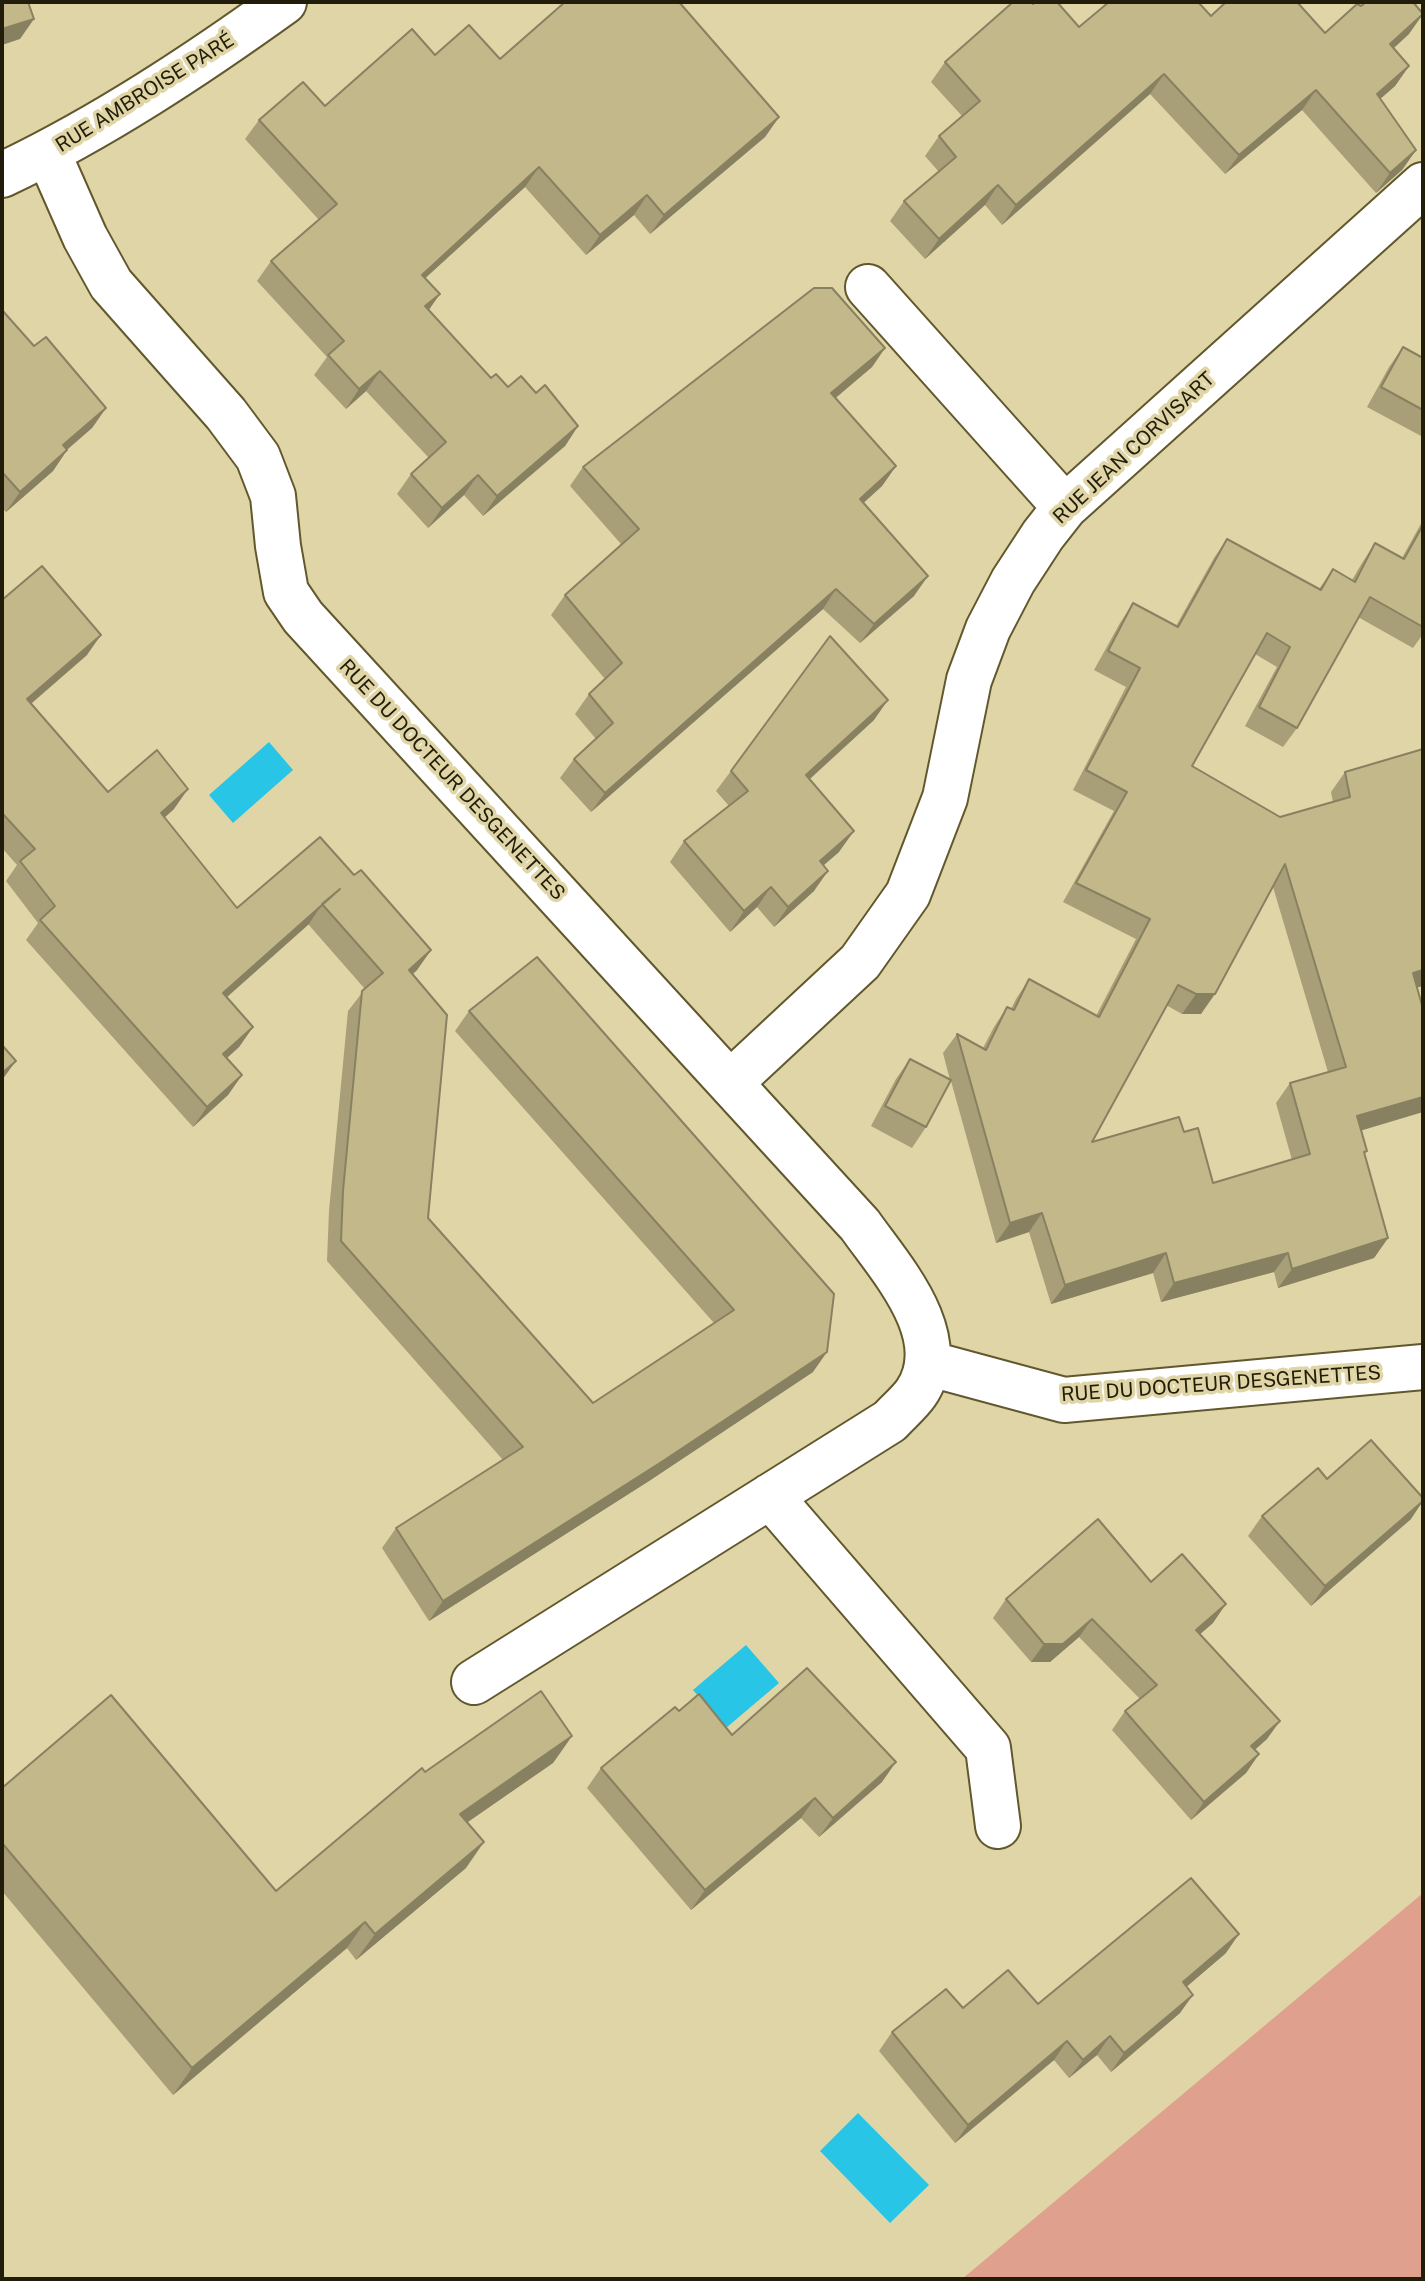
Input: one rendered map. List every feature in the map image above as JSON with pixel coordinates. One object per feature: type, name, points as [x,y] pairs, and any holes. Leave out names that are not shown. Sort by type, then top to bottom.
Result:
[{"type":"street","name":"RUE AMBROISE PARÉ","points":[[2,175],[48,153],[214,53],[284,2]]},
{"type":"street","name":"RUE DU DOCTEUR DESGENETTES","points":[[48,153],[85,237],[111,284],[226,414],[258,457],[273,496],[286,592],[303,617],[860,1225],[908,1294],[924,1324],[927,1363],[1064,1400],[1423,1367]]},
{"type":"street","name":"RUE JEAN CORVISART","points":[[730,1083],[860,962],[908,894],[945,798],[969,680],[988,629],[1013,581],[1043,535],[1065,507],[1423,185]]},
{"type":"street","points":[[868,287],[1065,507]]},
{"type":"street","points":[[474,1682],[890,1421],[916,1392],[927,1363]]},
{"type":"street","points":[[770,1496],[988,1748],[998,1826]]},
{"type":"shaded area","points":[[1423,1893],[1423,2279],[962,2279]]},
{"type":"water","points":[[269,742],[293,770],[233,823],[209,795]]},
{"type":"water","points":[[746,1645],[779,1683],[726,1728],[693,1690]]},
{"type":"water","points":[[858,2113],[929,2185],[890,2223],[820,2151]]},
{"type":"building","points":[[2,2],[28,2],[34,19],[2,29]]},
{"type":"building","points":[[565,2],[679,2],[779,117],[664,215],[647,195],[600,235],[539,167],[422,275],[440,294],[425,306],[491,378],[496,374],[508,387],[521,376],[536,393],[545,385],[578,426],[497,496],[478,475],[442,508],[411,474],[446,442],[380,371],[359,389],[328,355],[344,341],[271,261],[337,204],[259,120],[303,82],[325,106],[412,29],[435,55],[469,25],[500,59]]},
{"type":"building","points":[[1013,2],[1057,2],[1079,27],[1109,2],[1198,2],[1211,16],[1226,2],[1297,2],[1325,33],[1357,4],[1413,2],[1423,14],[1390,44],[1409,66],[1377,94],[1416,150],[1390,173],[1316,90],[1239,155],[1164,74],[1016,205],[998,185],[939,239],[904,201],[956,157],[939,136],[980,101],[945,62]]},
{"type":"building","points":[[814,288],[832,288],[885,348],[831,393],[896,466],[860,499],[928,576],[874,624],[836,589],[605,793],[574,759],[613,723],[589,694],[622,663],[565,595],[639,529],[583,467]]},
{"type":"building","points":[[2,310],[34,346],[46,337],[106,408],[63,445],[67,450],[20,492],[2,472]]},
{"type":"building","points":[[1403,347],[1423,358],[1423,410],[1381,387]]},
{"type":"building","points":[[1423,525],[1423,627],[1370,597],[1297,728],[1259,707],[1290,647],[1267,633],[1192,766],[1280,817],[1350,797],[1345,772],[1423,749],[1423,970],[1413,973],[1423,1009],[1423,1097],[1357,1116],[1388,1238],[1292,1269],[1288,1253],[1174,1283],[1166,1253],[1065,1285],[1042,1213],[1010,1223],[957,1034],[986,1050],[1007,1007],[1014,1010],[1029,979],[1099,1017],[1150,919],[1076,883],[1127,792],[1086,770],[1140,668],[1108,651],[1133,603],[1178,627],[1227,539],[1321,590],[1333,569],[1355,582],[1375,543],[1404,559]],"holes":[[[1285,864],[1346,1067],[1290,1083],[1310,1154],[1213,1183],[1198,1128],[1184,1132],[1179,1117],[1092,1142],[1178,985],[1196,994],[1215,994]]]},
{"type":"building","points":[[42,566],[101,635],[27,699],[108,792],[157,750],[188,789],[161,813],[237,908],[320,837],[354,875],[361,870],[431,950],[409,970],[447,1015],[428,1218],[593,1403],[734,1310],[469,1011],[537,957],[834,1294],[827,1352],[443,1601],[396,1528],[523,1447],[341,1241],[362,991],[383,973],[322,905],[223,993],[253,1027],[223,1054],[242,1075],[207,1107],[40,920],[55,906],[20,861],[35,849],[2,813],[2,600]]},
{"type":"building","points":[[830,636],[888,700],[806,775],[854,831],[820,861],[828,871],[788,907],[771,887],[744,911],[684,841],[748,791],[731,771]]},
{"type":"building","points":[[2,1045],[16,1061],[2,1073]]},
{"type":"building","points":[[910,1059],[951,1080],[926,1127],[885,1106]]},
{"type":"building","points":[[1371,1440],[1423,1501],[1325,1586],[1262,1516],[1318,1468],[1327,1479]]},
{"type":"building","points":[[1098,1519],[1151,1582],[1182,1554],[1226,1604],[1196,1630],[1280,1721],[1251,1746],[1259,1754],[1204,1802],[1125,1711],[1157,1685],[1092,1619],[1063,1644],[1044,1644],[1006,1599]]},
{"type":"building","points":[[807,1668],[896,1762],[833,1818],[815,1798],[705,1890],[601,1768],[675,1707],[679,1711],[699,1694],[732,1735]]},
{"type":"building","points":[[541,1691],[572,1736],[460,1814],[484,1842],[375,1934],[365,1922],[192,2068],[2,1843],[2,1788],[111,1695],[276,1891],[422,1768],[425,1772]]},
{"type":"building","points":[[1191,1878],[1239,1934],[1183,1982],[1193,1995],[1124,2053],[1110,2036],[1083,2060],[1067,2041],[968,2125],[892,2032],[946,1989],[963,2008],[1008,1970],[1038,2004]]}]
